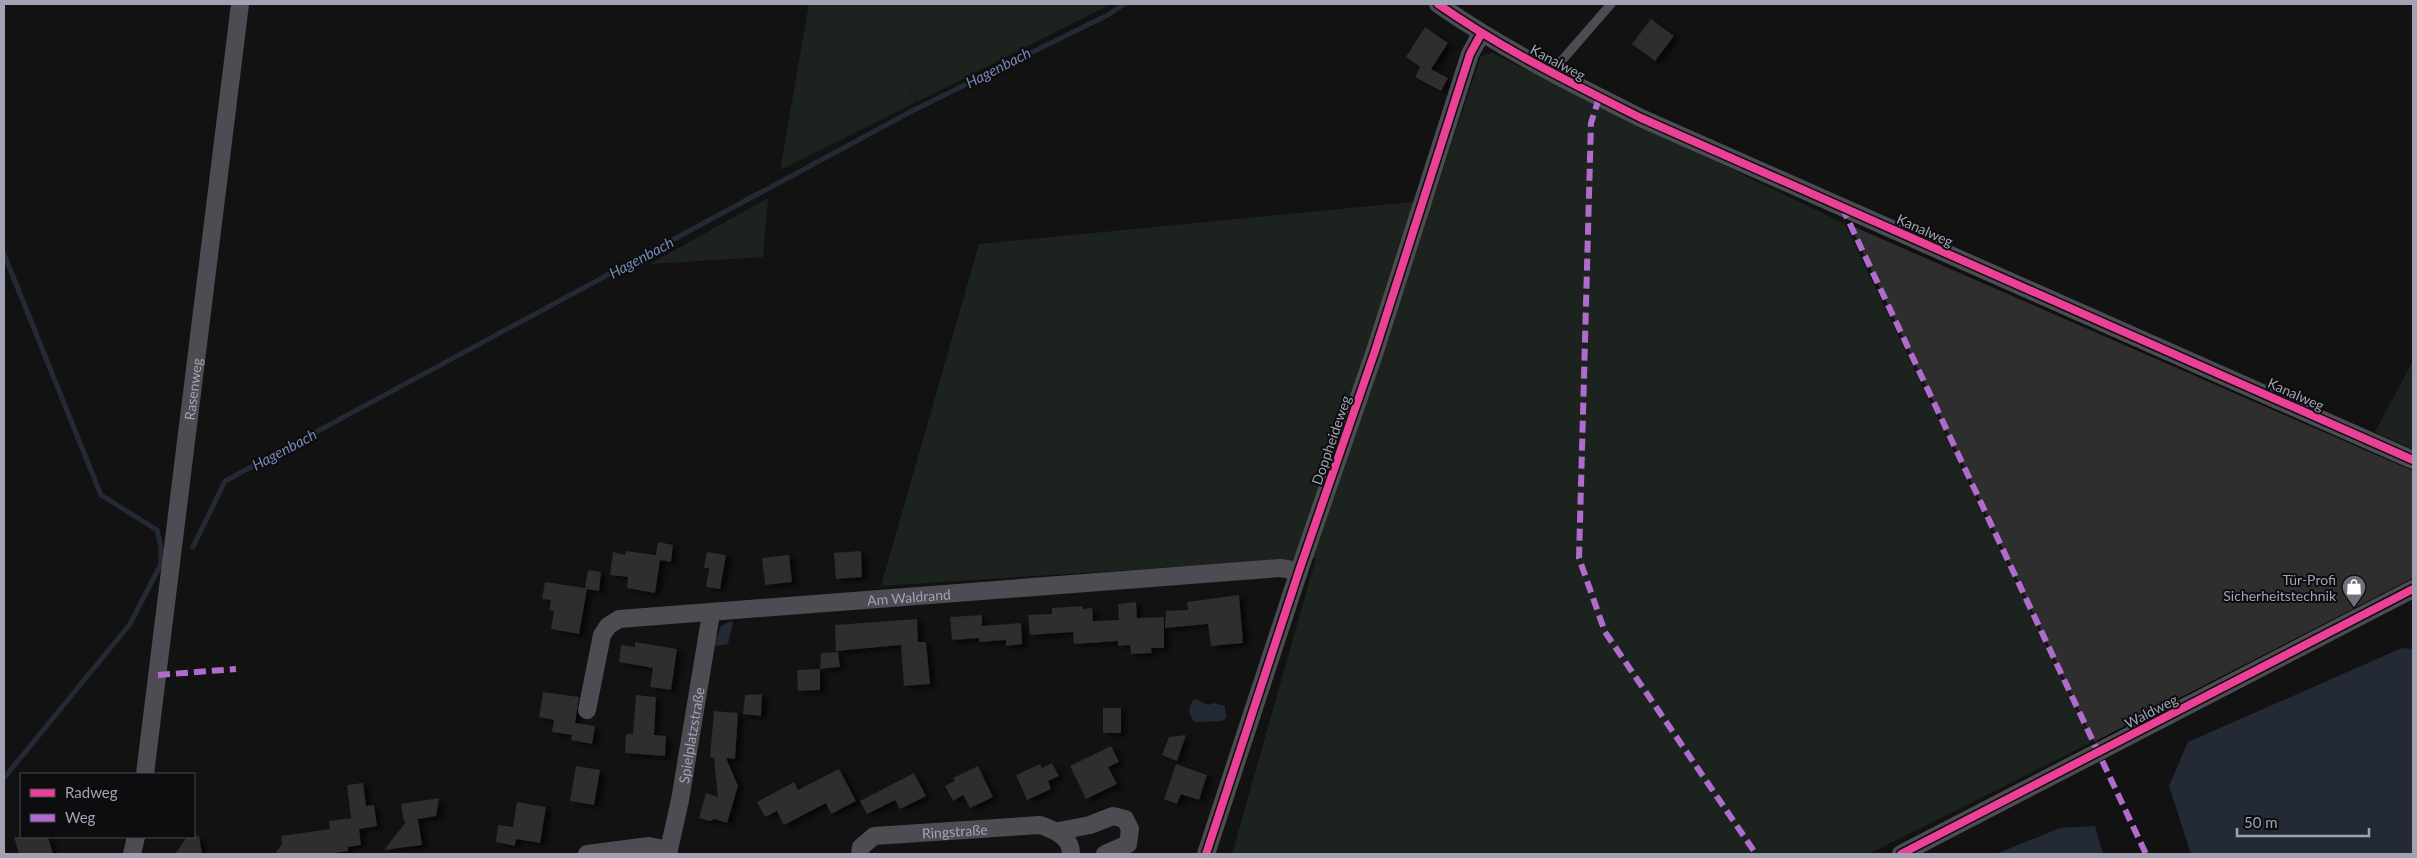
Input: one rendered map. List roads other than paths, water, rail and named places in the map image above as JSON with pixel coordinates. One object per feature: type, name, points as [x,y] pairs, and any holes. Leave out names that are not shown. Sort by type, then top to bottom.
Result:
[{"type":"street","name":"Rasenweg","points":[[145,773],[240,4]]},
{"type":"street","name":"Kanalweg","points":[[1438,4],[1481,34],[1550,74],[1641,118],[2413,460]]},
{"type":"street","name":"Doppheideweg","points":[[1206,854],[1299,571],[1375,350],[1470,54],[1481,34]]},
{"type":"street","name":"Am Waldrand","points":[[587,710],[602,635],[608,626],[619,619],[711,614],[870,599],[1280,568],[1299,571]]},
{"type":"street","name":"Waldweg","points":[[1901,854],[2413,589]]},
{"type":"street","name":"Spielplatzstraße","points":[[668,852],[680,800],[711,614]]},
{"type":"street","name":"Ringstraße","points":[[860,854],[861,847],[874,836],[1040,825],[1058,831],[1090,825],[1113,816],[1125,819],[1130,828],[1128,844],[1105,854]]},
{"type":"street","points":[[1058,831],[1066,840],[1071,854]]},
{"type":"street","points":[[132,854],[136,838]]},
{"type":"street","points":[[587,854],[649,846],[668,852]]},
{"type":"lane","points":[[1550,74],[1611,4]]},
{"type":"waterway","name":"Hagenbach","points":[[193,547],[225,481],[912,111],[1108,15],[1124,4]]},
{"type":"waterway","points":[[4,254],[101,495],[157,530],[161,548],[161,564],[130,624],[4,778]]},
{"type":"place","name":"Tür-Profi Sicherheitstechnik","points":[[2354,608]]}]
